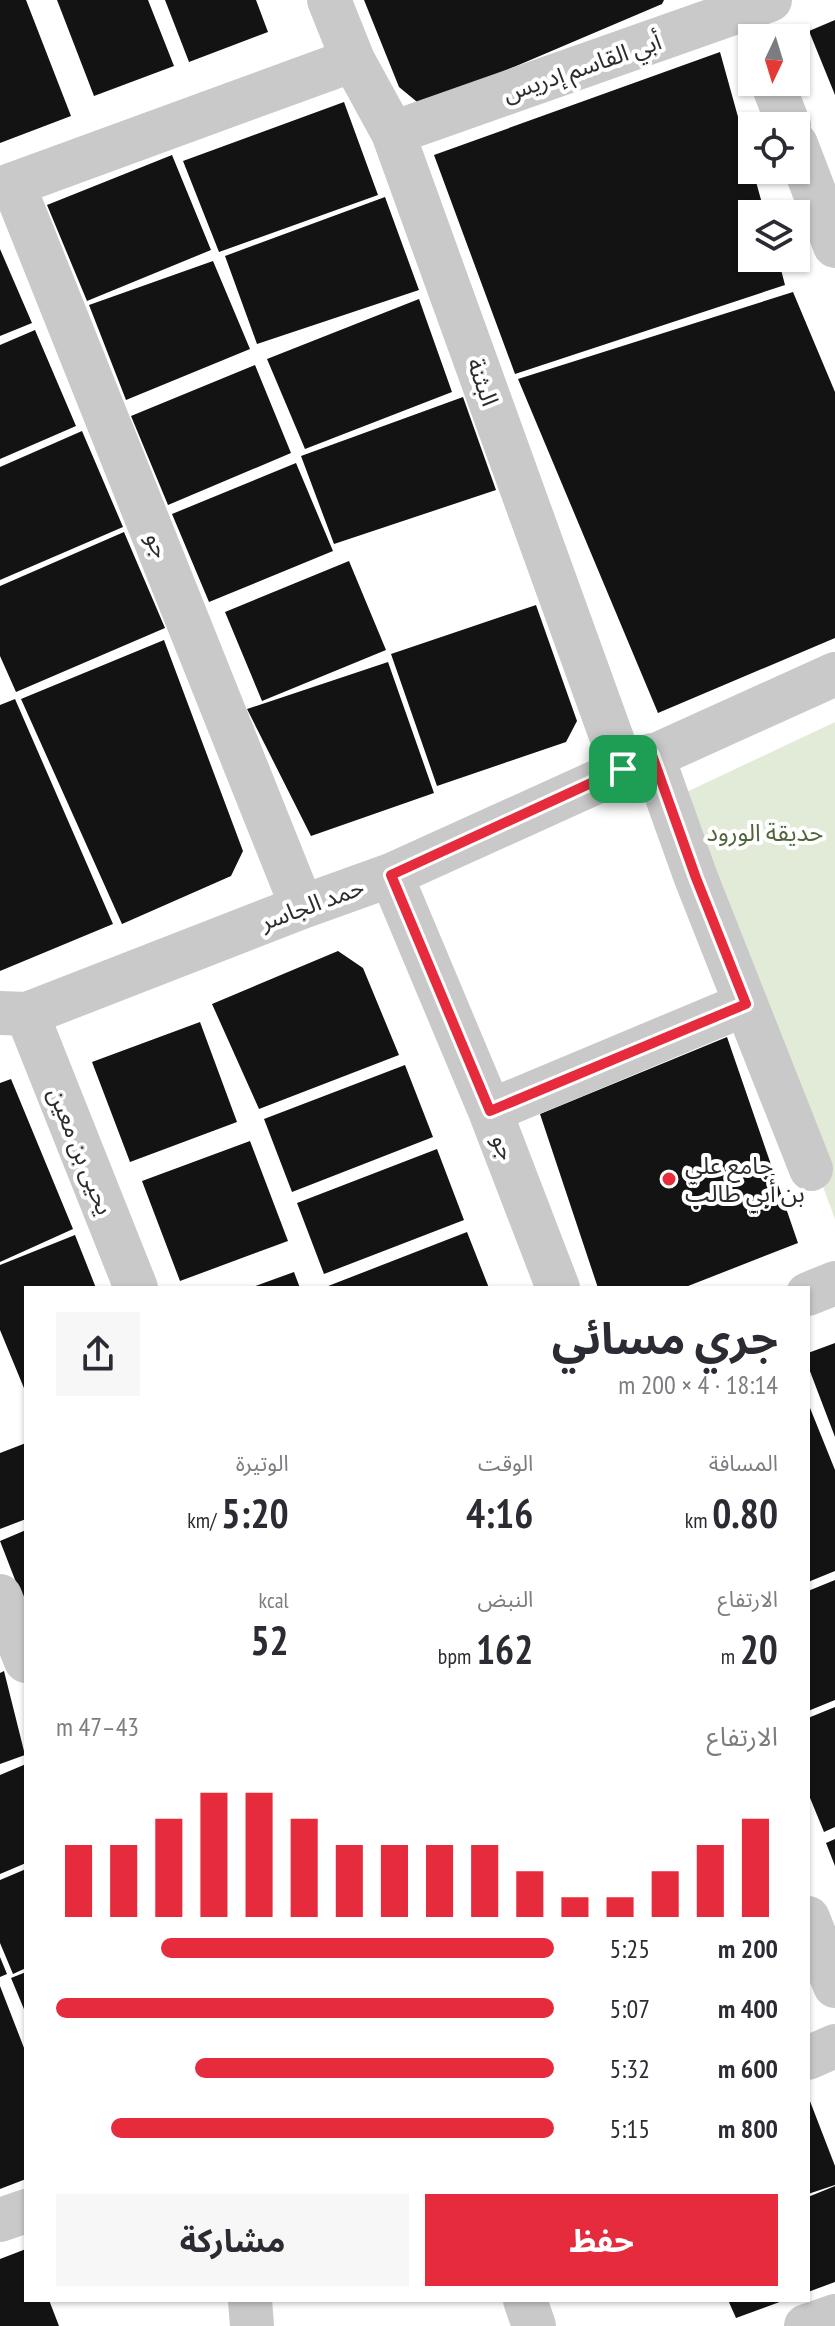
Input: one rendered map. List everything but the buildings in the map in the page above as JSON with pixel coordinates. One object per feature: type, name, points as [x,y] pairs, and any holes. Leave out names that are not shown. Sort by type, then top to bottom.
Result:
[{"type":"street","name":"البثنة","points":[[329,0],[353,60],[393,133],[638,762],[696,878],[811,1169]]},
{"type":"street","name":"أبي القاسم إدريس","points":[[393,133],[753,12]]},
{"type":"street","points":[[7,186],[353,60]]},
{"type":"street","points":[[810,181],[835,246]]},
{"type":"street","name":"جو","points":[[7,186],[302,907]]},
{"type":"street","name":"حمد الجاسر","points":[[13,1013],[391,875],[835,674]]},
{"type":"street","name":"جو","points":[[391,875],[490,1111],[557,1286]]},
{"type":"street","points":[[490,1111],[746,1004]]},
{"type":"street","name":"يحيى بن معين","points":[[13,1013],[135,1286]]},
{"type":"street","points":[[810,1293],[835,1283]]},
{"type":"street","points":[[0,1596],[24,1656]]},
{"type":"street","points":[[810,1923],[835,1986]]},
{"type":"street","points":[[810,2057],[835,2046]]},
{"type":"street","points":[[0,2220],[24,2212]]},
{"type":"street","points":[[250,2302],[252,2326]]},
{"type":"street","points":[[526,2302],[534,2326]]},
{"type":"street","points":[[806,2326],[835,2316]]},
{"type":"green space","name":"حديقة الورود","points":[[835,722],[835,1219],[678,796]]},
{"type":"place","name":"جامع علي بن أبي طالب","points":[[669,1179]]},
{"type":"route","points":[[652,755],[746,1004],[490,1111],[391,875],[623,769],[652,755]]}]
